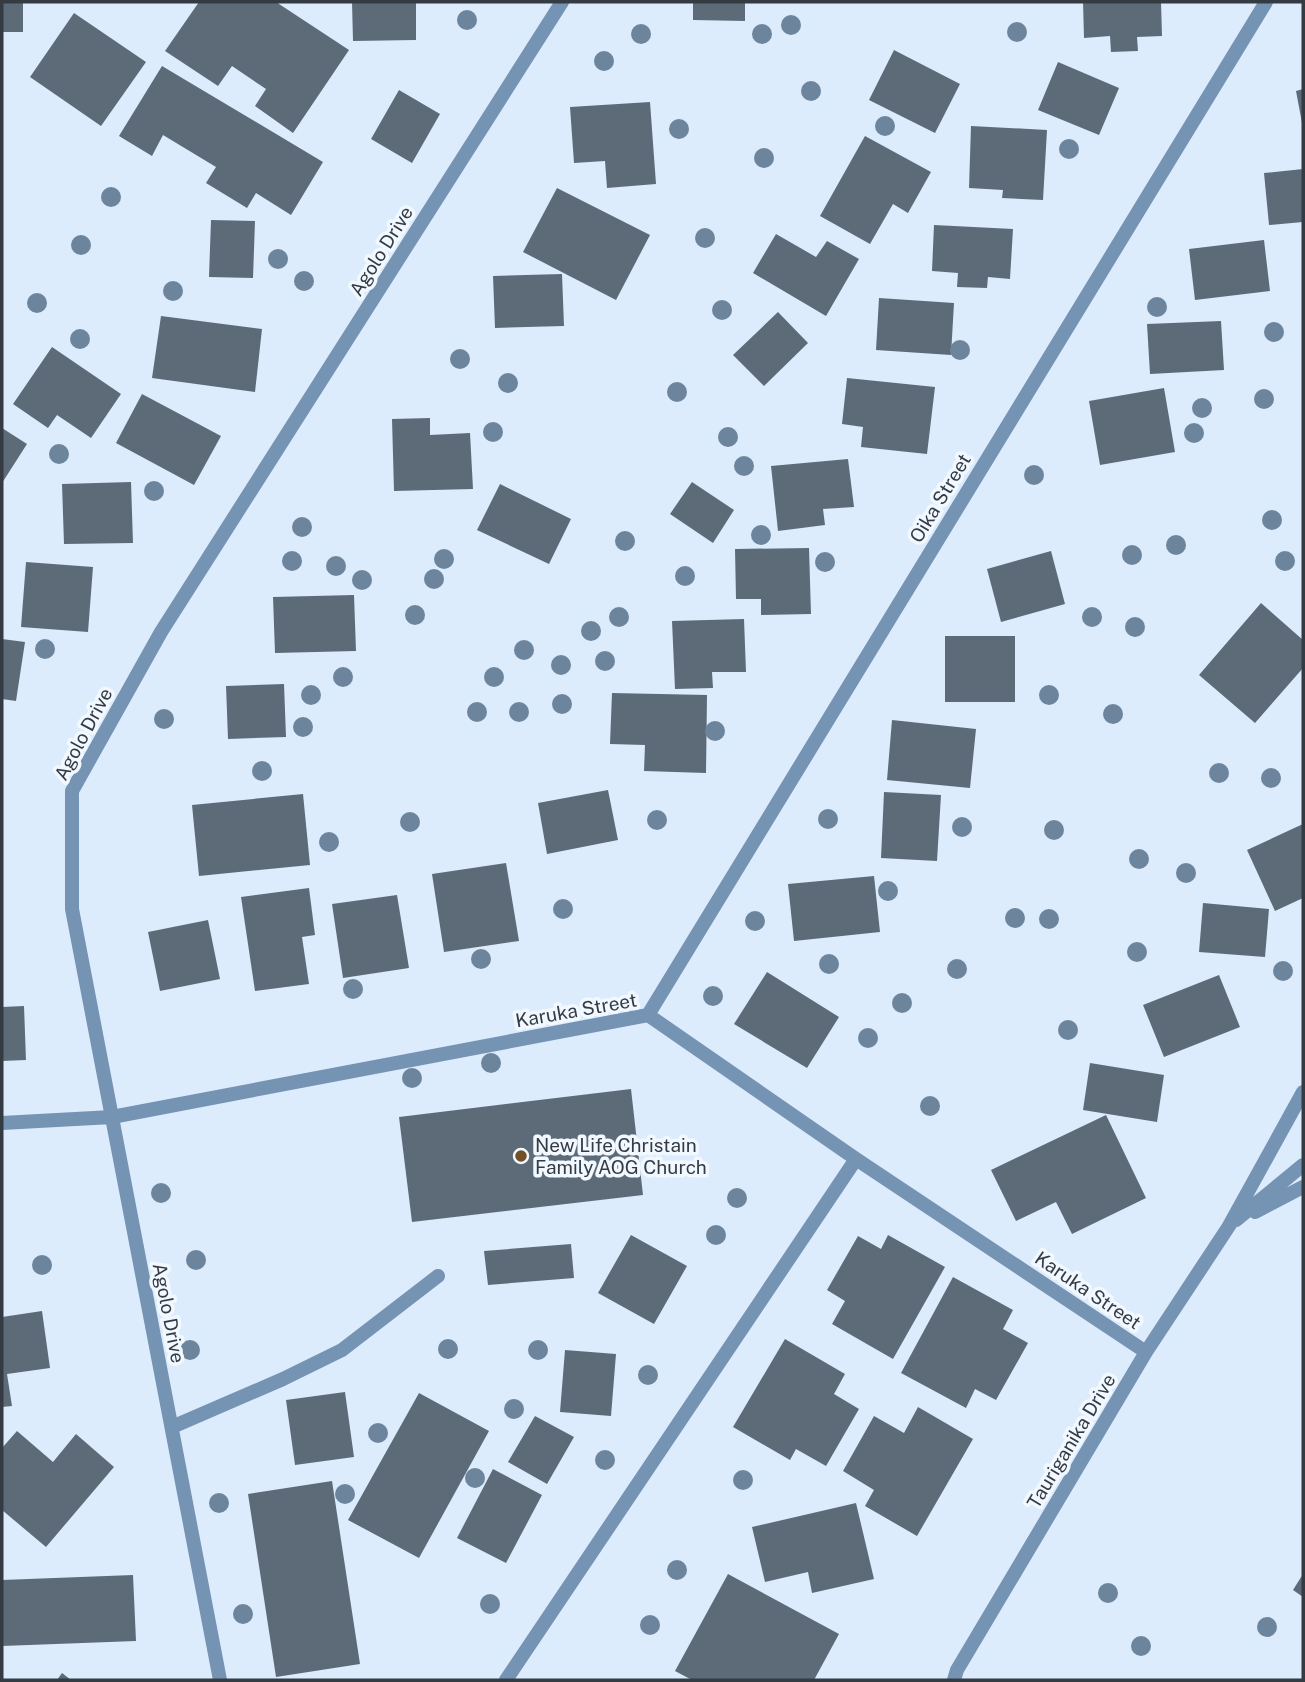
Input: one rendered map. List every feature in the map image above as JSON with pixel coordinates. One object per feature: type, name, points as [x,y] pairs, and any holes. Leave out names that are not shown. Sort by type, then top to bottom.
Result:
[{"type":"street","name":"Agolo Drive","points":[[220,1680],[72,909],[72,791],[161,632],[562,2]]},
{"type":"street","name":"Oika Street","points":[[648,1015],[1266,2]]},
{"type":"street","name":"Karuka Street","points":[[2,1123],[112,1117],[648,1015],[856,1159],[1146,1352]]},
{"type":"street","name":"Tauriganika Drive","points":[[954,1680],[957,1670],[1146,1352],[1229,1226],[1303,1092]]},
{"type":"street","points":[[506,1680],[856,1159]]},
{"type":"street","name":"Tauriganika Drive","points":[[1229,1226],[1303,1165]]},
{"type":"street","points":[[1229,1226],[1303,1187]]},
{"type":"street","points":[[172,1427],[283,1380],[342,1350],[438,1276]]},
{"type":"building","points":[[2,2],[23,2],[23,32],[2,32]]},
{"type":"building","points":[[199,2],[276,2],[349,50],[293,133],[255,106],[266,89],[232,66],[218,86],[165,51]]},
{"type":"building","points":[[352,2],[416,2],[416,40],[353,41]]},
{"type":"building","points":[[693,2],[745,2],[745,21],[693,20]]},
{"type":"building","points":[[1083,2],[1161,2],[1162,36],[1137,37],[1138,51],[1111,52],[1110,36],[1084,38]]},
{"type":"building","points":[[74,13],[146,62],[101,126],[30,77]]},
{"type":"building","points":[[894,50],[960,84],[935,133],[869,100]]},
{"type":"building","points":[[1058,62],[1119,88],[1099,135],[1038,110]]},
{"type":"building","points":[[162,66],[323,162],[291,215],[256,193],[247,208],[206,183],[216,167],[163,135],[152,156],[119,136]]},
{"type":"building","points":[[1303,89],[1303,123],[1302,123],[1296,91]]},
{"type":"building","points":[[399,90],[440,114],[412,163],[371,139]]},
{"type":"building","points":[[650,102],[656,184],[607,188],[605,161],[574,163],[570,107]]},
{"type":"building","points":[[971,126],[1047,130],[1043,200],[1002,198],[1003,190],[969,188]]},
{"type":"building","points":[[865,136],[931,172],[908,213],[893,204],[870,244],[820,216]]},
{"type":"building","points":[[1303,169],[1303,222],[1269,225],[1264,173]]},
{"type":"building","points":[[557,188],[650,235],[616,300],[523,252]]},
{"type":"building","points":[[211,220],[255,221],[253,278],[209,277]]},
{"type":"building","points":[[934,225],[1013,229],[1010,279],[988,277],[987,288],[957,287],[958,273],[932,271]]},
{"type":"building","points":[[776,234],[816,257],[827,241],[859,259],[826,316],[753,273]]},
{"type":"building","points":[[1264,240],[1270,291],[1195,300],[1189,249]]},
{"type":"building","points":[[562,274],[564,326],[495,328],[493,276]]},
{"type":"building","points":[[879,298],[954,303],[951,355],[876,350]]},
{"type":"building","points":[[778,312],[808,343],[764,386],[733,355]]},
{"type":"building","points":[[161,316],[262,329],[255,392],[152,378]]},
{"type":"building","points":[[1221,321],[1224,370],[1150,374],[1147,324]]},
{"type":"building","points":[[52,347],[121,394],[91,438],[57,415],[48,428],[13,404]]},
{"type":"building","points":[[847,378],[935,387],[927,454],[861,447],[863,427],[842,424]]},
{"type":"building","points":[[1164,388],[1175,452],[1100,465],[1089,401]]},
{"type":"building","points":[[142,394],[221,436],[194,485],[116,443]]},
{"type":"building","points":[[430,418],[430,435],[470,433],[473,489],[394,491],[392,419]]},
{"type":"building","points":[[2,428],[27,444],[2,483]]},
{"type":"building","points":[[848,459],[854,507],[823,509],[825,525],[778,531],[771,466]]},
{"type":"building","points":[[131,482],[133,543],[64,544],[62,484]]},
{"type":"building","points":[[692,482],[734,510],[713,543],[670,514]]},
{"type":"building","points":[[500,484],[571,519],[549,564],[477,530]]},
{"type":"building","points":[[809,548],[811,614],[761,615],[761,599],[736,599],[735,549]]},
{"type":"building","points":[[1051,551],[1065,604],[1001,622],[987,569]]},
{"type":"building","points":[[26,562],[93,567],[88,632],[21,627]]},
{"type":"building","points":[[354,595],[356,651],[275,653],[273,597]]},
{"type":"building","points":[[1261,603],[1303,640],[1303,668],[1255,723],[1199,675]]},
{"type":"building","points":[[744,619],[746,672],[712,672],[713,688],[675,689],[672,621]]},
{"type":"building","points":[[945,636],[1015,636],[1015,702],[945,702]]},
{"type":"building","points":[[2,639],[25,642],[16,701],[2,699]]},
{"type":"building","points":[[284,684],[286,737],[228,739],[226,686]]},
{"type":"building","points":[[612,693],[707,695],[706,773],[644,771],[645,745],[610,744]]},
{"type":"building","points":[[892,720],[976,729],[970,788],[887,780]]},
{"type":"building","points":[[608,790],[618,840],[547,854],[538,803]]},
{"type":"building","points":[[884,792],[941,795],[937,861],[881,858]]},
{"type":"building","points":[[303,794],[310,865],[199,876],[192,805]]},
{"type":"building","points":[[1303,824],[1303,898],[1275,911],[1247,850]]},
{"type":"building","points":[[506,863],[519,941],[444,952],[432,874]]},
{"type":"building","points":[[874,876],[880,932],[794,941],[788,884]]},
{"type":"building","points":[[309,888],[315,935],[302,937],[309,984],[255,991],[241,897]]},
{"type":"building","points":[[397,895],[409,968],[343,978],[332,904]]},
{"type":"building","points":[[1203,903],[1269,909],[1265,957],[1199,952]]},
{"type":"building","points":[[208,920],[220,979],[160,991],[148,932]]},
{"type":"building","points":[[767,972],[839,1017],[807,1068],[734,1024]]},
{"type":"building","points":[[1219,975],[1240,1027],[1164,1057],[1143,1005]]},
{"type":"building","points":[[24,1006],[26,1060],[2,1061],[2,1007]]},
{"type":"building","points":[[1090,1063],[1164,1075],[1157,1122],[1083,1110]]},
{"type":"building","name":"New Life Christain Family AOG Church","points":[[631,1089],[643,1195],[412,1222],[399,1117]]},
{"type":"building","points":[[1106,1115],[1146,1198],[1072,1234],[1056,1202],[1016,1221],[991,1170]]},
{"type":"building","points":[[631,1235],[687,1266],[654,1324],[598,1293]]},
{"type":"building","points":[[888,1235],[945,1267],[893,1359],[832,1324],[845,1301],[827,1290],[858,1236],[881,1249]]},
{"type":"building","points":[[571,1244],[574,1278],[488,1285],[484,1251]]},
{"type":"building","points":[[953,1277],[1013,1310],[1003,1329],[1028,1343],[996,1400],[975,1389],[966,1408],[901,1373]]},
{"type":"building","points":[[42,1311],[50,1368],[7,1374],[12,1406],[2,1407],[2,1317]]},
{"type":"building","points":[[785,1339],[845,1374],[834,1394],[859,1409],[826,1466],[796,1449],[790,1460],[733,1427]]},
{"type":"building","points":[[565,1350],[616,1354],[611,1416],[560,1412]]},
{"type":"building","points":[[345,1392],[354,1457],[295,1465],[286,1400]]},
{"type":"building","points":[[419,1393],[489,1431],[419,1558],[348,1520]]},
{"type":"building","points":[[918,1407],[973,1439],[917,1536],[865,1506],[874,1490],[843,1471],[874,1416],[904,1433]]},
{"type":"building","points":[[535,1416],[574,1437],[547,1484],[508,1462]]},
{"type":"building","points":[[17,1431],[53,1462],[76,1434],[114,1467],[46,1547],[2,1510],[2,1448]]},
{"type":"building","points":[[493,1469],[542,1495],[506,1563],[457,1538]]},
{"type":"building","points":[[332,1481],[360,1664],[276,1677],[248,1494]]},
{"type":"building","points":[[856,1503],[874,1579],[812,1593],[808,1572],[765,1582],[752,1527]]},
{"type":"building","points":[[728,1574],[839,1634],[814,1680],[692,1680],[675,1671]]},
{"type":"building","points":[[1303,1574],[1303,1597],[1293,1590]]},
{"type":"building","points":[[133,1575],[136,1641],[2,1646],[2,1580]]},
{"type":"building","points":[[62,1673],[71,1680],[57,1680]]},
{"type":"place","name":"New Life Christain Family AOG Church","points":[[521,1156]]}]
